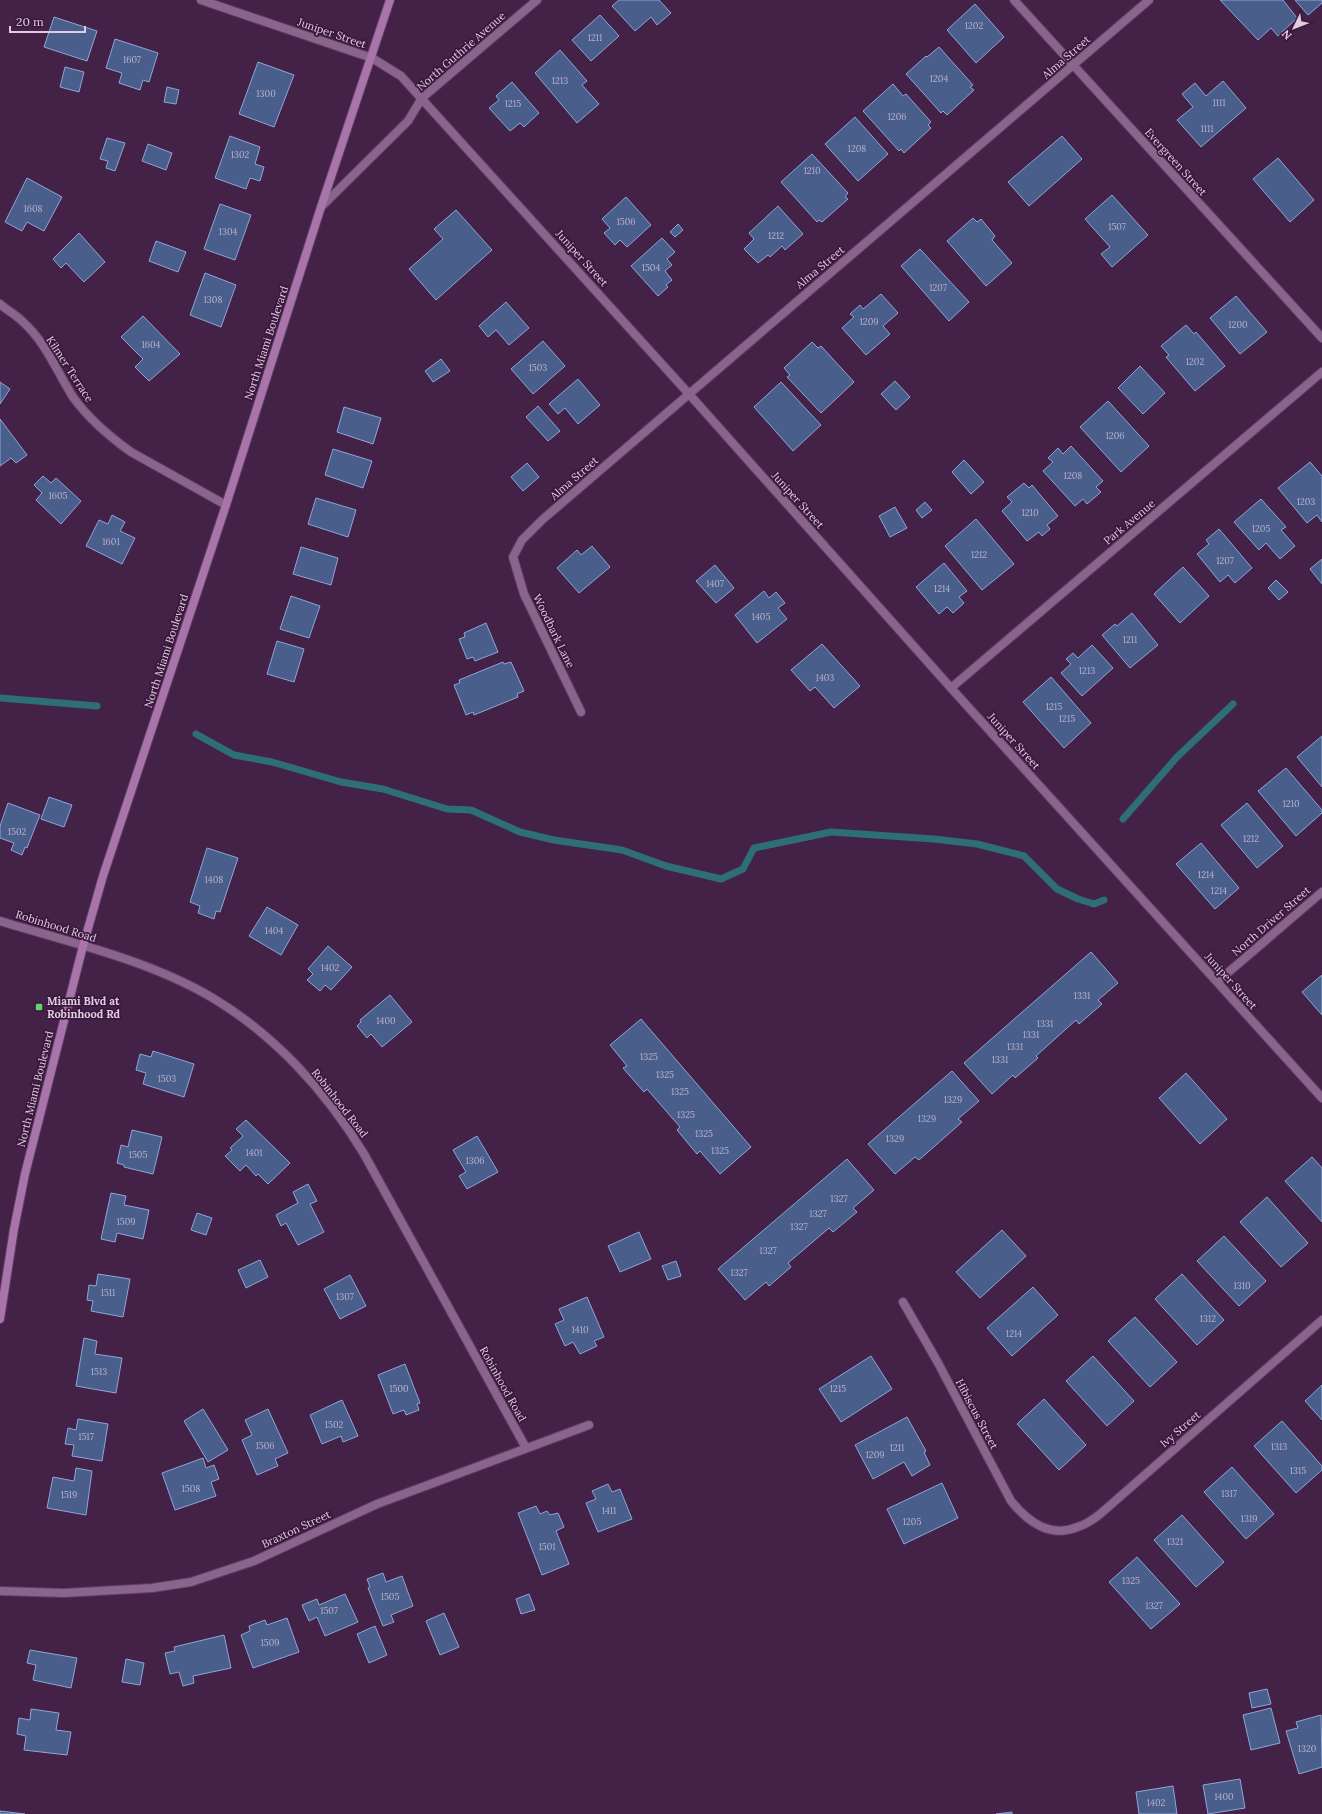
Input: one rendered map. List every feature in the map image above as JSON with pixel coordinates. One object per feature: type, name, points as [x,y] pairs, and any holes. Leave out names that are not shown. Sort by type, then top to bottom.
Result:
[{"type":"main road","name":"North Miami Boulevard","points":[[0,1319],[14,1229],[25,1174],[83,946],[103,876],[226,506],[321,207],[372,58],[390,0]]},
{"type":"street","name":"Juniper Street","points":[[200,0],[372,58],[401,76],[1322,1098]]},
{"type":"street","name":"North Guthrie Avenue","points":[[321,207],[408,121],[422,98],[537,0]]},
{"type":"street","name":"Evergreen Street","points":[[1014,0],[1322,338]]},
{"type":"street","name":"Alma Street","points":[[513,557],[522,540],[542,520],[1149,0]]},
{"type":"street","name":"Kilmer Terrace","points":[[0,304],[23,321],[46,351],[73,397],[117,442],[226,506]]},
{"type":"street","name":"Park Avenue","points":[[951,688],[1322,372]]},
{"type":"street","name":"Woodbark Lane","points":[[513,557],[524,594],[581,712]]},
{"type":"street","name":"North Driver Street","points":[[1217,982],[1322,892]]},
{"type":"street","name":"Robinhood Road","points":[[0,921],[83,946],[171,978],[210,997],[260,1031],[280,1048],[309,1080],[350,1130],[526,1448]]},
{"type":"street","name":"Hibiscus Street","points":[[903,1302],[937,1361],[1011,1501],[1024,1517],[1042,1527]]},
{"type":"street","name":"Ivy Street","points":[[1042,1527],[1061,1531],[1080,1527],[1099,1515],[1322,1320]]},
{"type":"street","name":"Braxton Street","points":[[0,1592],[64,1592],[152,1588],[191,1582],[254,1561],[377,1504],[589,1425]]},
{"type":"building","points":[[619,0],[659,0],[671,13],[657,25],[651,17],[635,31],[612,6]]},
{"type":"building","points":[[1220,0],[1283,0],[1297,18],[1278,36],[1271,28],[1258,40]]},
{"type":"building","points":[[1295,0],[1322,0],[1322,3],[1308,15]]},
{"type":"building","points":[[975,4],[1004,37],[976,63],[947,30]]},
{"type":"building","points":[[600,15],[619,36],[591,61],[572,40]]},
{"type":"building","points":[[54,17],[97,31],[87,61],[44,47]]},
{"type":"building","points":[[115,39],[158,53],[149,82],[143,80],[140,90],[119,83],[122,73],[106,68]]},
{"type":"building","points":[[939,47],[973,85],[970,87],[974,90],[947,115],[943,111],[941,113],[906,74],[926,56],[927,57]]},
{"type":"building","points":[[560,50],[587,81],[582,85],[599,104],[577,123],[535,73]]},
{"type":"building","points":[[258,62],[294,75],[274,127],[239,114]]},
{"type":"building","points":[[65,67],[84,72],[79,92],[60,87]]},
{"type":"building","points":[[1223,81],[1246,108],[1201,147],[1177,120],[1193,107],[1182,94],[1195,83],[1206,96]]},
{"type":"building","points":[[512,82],[539,113],[524,127],[520,123],[510,131],[489,108],[499,100],[496,96]]},
{"type":"building","points":[[893,84],[903,96],[906,94],[931,122],[928,125],[931,128],[904,153],[901,149],[899,151],[863,111]]},
{"type":"building","points":[[167,87],[179,90],[176,104],[164,102]]},
{"type":"building","points":[[855,117],[888,154],[858,181],[825,144]]},
{"type":"building","points":[[230,136],[260,147],[255,164],[264,167],[260,181],[250,178],[246,189],[215,178]]},
{"type":"building","points":[[1062,136],[1082,159],[1029,206],[1008,182]]},
{"type":"building","points":[[107,138],[125,143],[115,171],[106,168],[108,161],[100,159]]},
{"type":"building","points":[[148,144],[172,153],[166,170],[142,161]]},
{"type":"building","points":[[812,154],[848,193],[845,197],[848,199],[822,222],[819,220],[817,222],[781,182]]},
{"type":"building","points":[[1278,158],[1314,200],[1290,222],[1253,179]]},
{"type":"building","points":[[27,178],[62,197],[44,231],[27,222],[22,231],[5,222]]},
{"type":"building","points":[[1112,195],[1148,235],[1112,267],[1101,254],[1110,247],[1085,219]]},
{"type":"building","points":[[626,197],[651,225],[627,247],[620,240],[615,245],[604,233],[610,228],[602,219]]},
{"type":"building","points":[[220,204],[251,215],[235,260],[204,249]]},
{"type":"building","points":[[778,206],[803,234],[785,250],[782,246],[770,257],[768,255],[758,263],[744,249],[754,239],[749,233]]},
{"type":"building","points":[[456,210],[492,250],[436,300],[409,269],[443,239],[434,229]]},
{"type":"building","points":[[973,218],[977,222],[981,219],[995,236],[992,240],[1012,263],[986,286],[947,241]]},
{"type":"building","points":[[678,224],[683,230],[675,237],[670,232]]},
{"type":"building","points":[[79,233],[105,262],[84,282],[66,263],[61,268],[53,259]]},
{"type":"building","points":[[662,238],[675,252],[667,259],[672,265],[665,271],[672,280],[666,285],[668,287],[658,296],[631,266]]},
{"type":"building","points":[[156,241],[186,252],[178,272],[149,261]]},
{"type":"building","points":[[920,249],[969,302],[949,321],[901,266]]},
{"type":"building","points":[[205,273],[236,285],[221,327],[190,315]]},
{"type":"building","points":[[881,294],[898,313],[883,326],[890,334],[866,355],[842,328],[854,317],[850,314],[860,305],[863,309]]},
{"type":"building","points":[[1236,296],[1267,332],[1240,354],[1210,318]]},
{"type":"building","points":[[506,302],[529,328],[509,345],[496,330],[488,337],[479,326]]},
{"type":"building","points":[[143,316],[180,354],[149,381],[135,367],[143,359],[121,337]]},
{"type":"building","points":[[1186,325],[1194,334],[1196,332],[1225,366],[1195,391],[1166,357],[1169,355],[1161,346]]},
{"type":"building","points":[[543,341],[565,366],[533,394],[511,369]]},
{"type":"building","points":[[812,342],[818,348],[821,346],[854,382],[821,413],[787,377],[790,375],[784,368]]},
{"type":"building","points":[[441,359],[450,371],[433,382],[425,371]]},
{"type":"building","points":[[1140,366],[1165,393],[1143,414],[1118,388]]},
{"type":"building","points":[[578,379],[600,405],[578,424],[565,408],[558,414],[549,404]]},
{"type":"building","points":[[895,381],[910,397],[896,410],[881,394]]},
{"type":"building","points":[[0,382],[10,389],[0,404]]},
{"type":"building","points":[[781,382],[821,425],[793,451],[754,407]]},
{"type":"building","points":[[1108,401],[1149,446],[1121,472],[1080,427]]},
{"type":"building","points":[[538,406],[560,431],[548,441],[526,417]]},
{"type":"building","points":[[344,407],[381,418],[373,444],[337,432]]},
{"type":"building","points":[[0,419],[27,455],[16,463],[11,458],[0,466]]},
{"type":"building","points":[[1071,446],[1103,481],[1096,487],[1101,492],[1087,504],[1083,499],[1075,506],[1043,471],[1053,462],[1048,458],[1058,448],[1063,454]]},
{"type":"building","points":[[333,449],[372,461],[363,488],[325,475]]},
{"type":"building","points":[[964,460],[984,482],[971,494],[952,472]]},
{"type":"building","points":[[1310,462],[1322,476],[1322,522],[1317,515],[1307,523],[1278,488]]},
{"type":"building","points":[[527,463],[539,477],[523,491],[511,477]]},
{"type":"building","points":[[43,476],[51,483],[56,478],[81,501],[61,524],[36,500],[42,493],[34,485]]},
{"type":"building","points":[[1024,483],[1029,488],[1032,485],[1058,516],[1047,525],[1050,529],[1042,536],[1039,532],[1027,541],[1002,511],[1012,502],[1007,497]]},
{"type":"building","points":[[316,498],[356,510],[348,537],[308,524]]},
{"type":"building","points":[[1261,499],[1286,527],[1281,530],[1295,546],[1280,559],[1266,543],[1259,550],[1234,522]]},
{"type":"building","points":[[925,502],[932,510],[922,518],[916,510]]},
{"type":"building","points":[[895,507],[907,528],[890,537],[879,516]]},
{"type":"building","points":[[112,515],[125,522],[120,531],[135,538],[122,564],[86,546],[99,520],[108,524]]},
{"type":"building","points":[[976,519],[1014,564],[982,590],[945,546]]},
{"type":"building","points":[[1219,529],[1252,568],[1235,583],[1228,575],[1220,582],[1197,554],[1209,544],[1206,540]]},
{"type":"building","points":[[592,546],[610,567],[579,593],[557,568],[577,550],[581,555]]},
{"type":"building","points":[[301,547],[338,558],[331,585],[293,574]]},
{"type":"building","points":[[1322,559],[1322,584],[1310,569]]},
{"type":"building","points":[[944,563],[967,591],[959,597],[964,603],[953,613],[947,607],[939,614],[916,587]]},
{"type":"building","points":[[715,565],[734,588],[716,603],[696,581]]},
{"type":"building","points":[[1183,567],[1209,596],[1180,623],[1154,594]]},
{"type":"building","points":[[1276,580],[1288,592],[1279,600],[1268,588]]},
{"type":"building","points":[[764,591],[769,598],[776,592],[785,603],[778,608],[787,619],[757,643],[735,615]]},
{"type":"building","points":[[291,596],[320,606],[309,638],[280,629]]},
{"type":"building","points":[[1132,613],[1158,645],[1130,668],[1102,635],[1115,624],[1117,626]]},
{"type":"building","points":[[486,623],[498,652],[475,661],[473,657],[467,659],[459,639],[465,637],[464,633]]},
{"type":"building","points":[[277,641],[304,649],[294,682],[267,674]]},
{"type":"building","points":[[822,644],[860,686],[834,708],[815,687],[810,691],[791,670]]},
{"type":"building","points":[[1092,645],[1113,668],[1082,696],[1061,673],[1071,664],[1066,659],[1073,653],[1078,658]]},
{"type":"building","points":[[503,662],[504,664],[511,662],[524,691],[517,694],[518,697],[474,715],[473,712],[466,715],[454,685],[460,683],[459,680]]},
{"type":"building","points":[[1051,677],[1091,723],[1064,748],[1023,702]]},
{"type":"building","points":[[1322,736],[1322,787],[1297,757]]},
{"type":"building","points":[[1286,768],[1322,810],[1322,813],[1296,836],[1258,791]]},
{"type":"building","points":[[49,797],[72,805],[64,827],[41,819]]},
{"type":"building","points":[[8,803],[40,815],[27,848],[25,847],[22,855],[11,850],[14,843],[0,838],[0,826]]},
{"type":"building","points":[[1247,803],[1283,846],[1257,868],[1221,825]]},
{"type":"building","points":[[1201,843],[1239,888],[1215,909],[1176,864]]},
{"type":"building","points":[[207,848],[238,858],[220,912],[216,911],[214,919],[198,913],[200,906],[190,902]]},
{"type":"building","points":[[267,907],[298,925],[281,955],[249,936]]},
{"type":"building","points":[[328,946],[352,967],[331,990],[325,985],[320,991],[307,980],[313,974],[308,969]]},
{"type":"building","points":[[1091,952],[1118,983],[1098,1000],[1102,1004],[1079,1024],[1076,1020],[1036,1056],[1038,1058],[1015,1078],[1013,1075],[992,1094],[964,1063]]},
{"type":"building","points":[[1322,975],[1322,1015],[1302,992]]},
{"type":"building","points":[[390,995],[412,1022],[382,1047],[371,1034],[367,1038],[357,1026],[361,1022],[360,1020]]},
{"type":"building","points":[[641,1019],[751,1147],[720,1174],[700,1151],[697,1154],[677,1130],[680,1127],[647,1089],[644,1092],[623,1068],[627,1066],[610,1045]]},
{"type":"building","points":[[153,1051],[194,1064],[184,1097],[143,1084],[146,1073],[136,1070],[140,1054],[151,1057]]},
{"type":"building","points":[[952,1071],[979,1101],[958,1119],[962,1122],[919,1160],[915,1157],[895,1174],[868,1144]]},
{"type":"building","points":[[1186,1073],[1227,1119],[1200,1144],[1159,1098]]},
{"type":"building","points":[[246,1120],[290,1163],[268,1184],[258,1174],[256,1176],[246,1165],[240,1171],[225,1156],[232,1150],[230,1148],[243,1136],[236,1129]]},
{"type":"building","points":[[132,1130],[162,1137],[153,1174],[124,1167],[124,1165],[117,1163],[121,1145],[128,1147]]},
{"type":"building","points":[[477,1136],[498,1172],[467,1189],[459,1176],[466,1172],[453,1150]]},
{"type":"building","points":[[1312,1157],[1322,1168],[1322,1222],[1285,1181]]},
{"type":"building","points":[[847,1159],[874,1190],[853,1208],[857,1212],[833,1232],[829,1228],[788,1263],[791,1267],[769,1286],[766,1282],[745,1300],[718,1269]]},
{"type":"building","points":[[308,1184],[317,1201],[310,1204],[324,1232],[298,1245],[286,1223],[281,1226],[276,1215],[298,1203],[293,1192]]},
{"type":"building","points":[[111,1193],[126,1196],[124,1205],[149,1210],[143,1239],[117,1233],[115,1242],[101,1239]]},
{"type":"building","points":[[1267,1197],[1308,1243],[1281,1267],[1240,1222]]},
{"type":"building","points":[[197,1213],[212,1218],[206,1235],[191,1230]]},
{"type":"building","points":[[1002,1230],[1026,1256],[980,1298],[956,1272]]},
{"type":"building","points":[[639,1232],[651,1259],[620,1272],[608,1246]]},
{"type":"building","points":[[1224,1236],[1266,1281],[1239,1306],[1197,1261]]},
{"type":"building","points":[[260,1260],[268,1277],[246,1288],[238,1270]]},
{"type":"building","points":[[676,1261],[681,1276],[668,1280],[662,1266]]},
{"type":"building","points":[[98,1274],[130,1279],[123,1317],[91,1311],[93,1301],[87,1300],[89,1285],[96,1286]]},
{"type":"building","points":[[1182,1274],[1224,1320],[1197,1345],[1155,1299]]},
{"type":"building","points":[[350,1275],[366,1306],[340,1319],[324,1289]]},
{"type":"building","points":[[1033,1287],[1058,1315],[1012,1356],[987,1328]]},
{"type":"building","points":[[587,1297],[604,1337],[594,1341],[597,1346],[580,1354],[573,1342],[565,1346],[555,1324],[564,1320],[559,1309]]},
{"type":"building","points":[[1135,1317],[1177,1362],[1150,1387],[1108,1341]]},
{"type":"building","points":[[84,1338],[97,1341],[95,1354],[122,1358],[116,1393],[76,1386]]},
{"type":"building","points":[[871,1356],[892,1389],[841,1422],[819,1389]]},
{"type":"building","points":[[1093,1356],[1134,1401],[1107,1426],[1066,1381]]},
{"type":"building","points":[[405,1364],[420,1403],[417,1404],[419,1410],[406,1415],[404,1410],[393,1414],[378,1375]]},
{"type":"building","points":[[1322,1385],[1322,1420],[1305,1401]]},
{"type":"building","points":[[1044,1399],[1086,1445],[1059,1470],[1017,1424]]},
{"type":"building","points":[[342,1400],[358,1436],[343,1442],[341,1436],[322,1444],[310,1415]]},
{"type":"building","points":[[203,1409],[228,1450],[208,1462],[184,1421]]},
{"type":"building","points":[[268,1409],[288,1453],[275,1459],[278,1466],[257,1475],[242,1440],[252,1435],[245,1420]]},
{"type":"building","points":[[907,1417],[926,1451],[924,1452],[930,1465],[912,1476],[904,1462],[873,1479],[855,1445]]},
{"type":"building","points":[[78,1419],[108,1424],[102,1461],[72,1456],[74,1445],[65,1444],[68,1428],[76,1430]]},
{"type":"building","points":[[1282,1421],[1322,1466],[1322,1470],[1296,1493],[1254,1446]]},
{"type":"building","points":[[203,1458],[206,1468],[214,1465],[219,1479],[211,1482],[216,1496],[175,1510],[162,1473]]},
{"type":"building","points":[[1232,1467],[1274,1514],[1246,1539],[1204,1492]]},
{"type":"building","points":[[76,1468],[92,1471],[86,1515],[47,1508],[53,1477],[74,1481]]},
{"type":"building","points":[[942,1483],[958,1518],[904,1544],[887,1509]]},
{"type":"building","points":[[608,1484],[612,1492],[620,1489],[632,1519],[598,1532],[586,1503],[596,1499],[592,1491]]},
{"type":"building","points":[[536,1506],[540,1514],[547,1511],[550,1515],[558,1513],[564,1527],[556,1531],[569,1564],[542,1575],[518,1513]]},
{"type":"building","points":[[1182,1515],[1224,1562],[1196,1587],[1154,1540]]},
{"type":"building","points":[[1137,1557],[1180,1604],[1151,1629],[1109,1582]]},
{"type":"building","points":[[383,1573],[386,1582],[402,1576],[413,1606],[391,1615],[394,1622],[383,1626],[368,1588],[370,1587],[367,1579]]},
{"type":"building","points":[[345,1594],[358,1622],[325,1636],[317,1617],[309,1621],[302,1605],[317,1599],[319,1605]]},
{"type":"building","points":[[529,1594],[535,1610],[521,1614],[516,1599]]},
{"type":"building","points":[[444,1613],[459,1647],[440,1655],[426,1621]]},
{"type":"building","points":[[287,1618],[299,1652],[253,1668],[241,1635],[250,1631],[249,1626],[265,1620],[267,1625]]},
{"type":"building","points":[[375,1626],[387,1655],[369,1663],[357,1634]]},
{"type":"building","points":[[224,1635],[231,1668],[193,1676],[194,1683],[183,1686],[179,1672],[170,1674],[165,1653],[175,1651],[174,1647]]},
{"type":"building","points":[[30,1650],[77,1658],[71,1688],[33,1680],[36,1665],[27,1663]]},
{"type":"building","points":[[126,1659],[144,1663],[140,1685],[122,1682]]},
{"type":"building","points":[[1267,1689],[1271,1704],[1252,1708],[1249,1693]]},
{"type":"building","points":[[1271,1708],[1280,1743],[1251,1750],[1243,1715]]},
{"type":"building","points":[[31,1709],[59,1713],[56,1730],[71,1732],[67,1755],[24,1750],[26,1736],[17,1734],[19,1718],[30,1720]]},
{"type":"building","points":[[1321,1715],[1322,1767],[1299,1774],[1286,1731],[1298,1728],[1296,1722]]},
{"type":"building","points":[[1240,1779],[1245,1808],[1208,1814],[1203,1785]]},
{"type":"building","points":[[1173,1786],[1177,1814],[1139,1814],[1136,1792]]},
{"type":"building","points":[[0,1811],[25,1814],[0,1814]]},
{"type":"building","points":[[1012,1812],[1012,1814],[996,1814]]},
{"type":"waterway","points":[[0,698],[97,706]]},
{"type":"waterway","points":[[1123,819],[1177,757],[1233,704]]},
{"type":"waterway","points":[[196,734],[234,755],[272,762],[341,782],[383,789],[447,809],[471,810],[520,832],[554,840],[622,850],[666,866],[721,879],[743,869],[754,848],[831,832],[934,839],[977,844],[1024,856],[1057,889],[1078,899],[1094,904],[1104,900]]},
{"type":"place","name":"Miami Blvd at Robinhood Rd","points":[[39,1007]]}]
